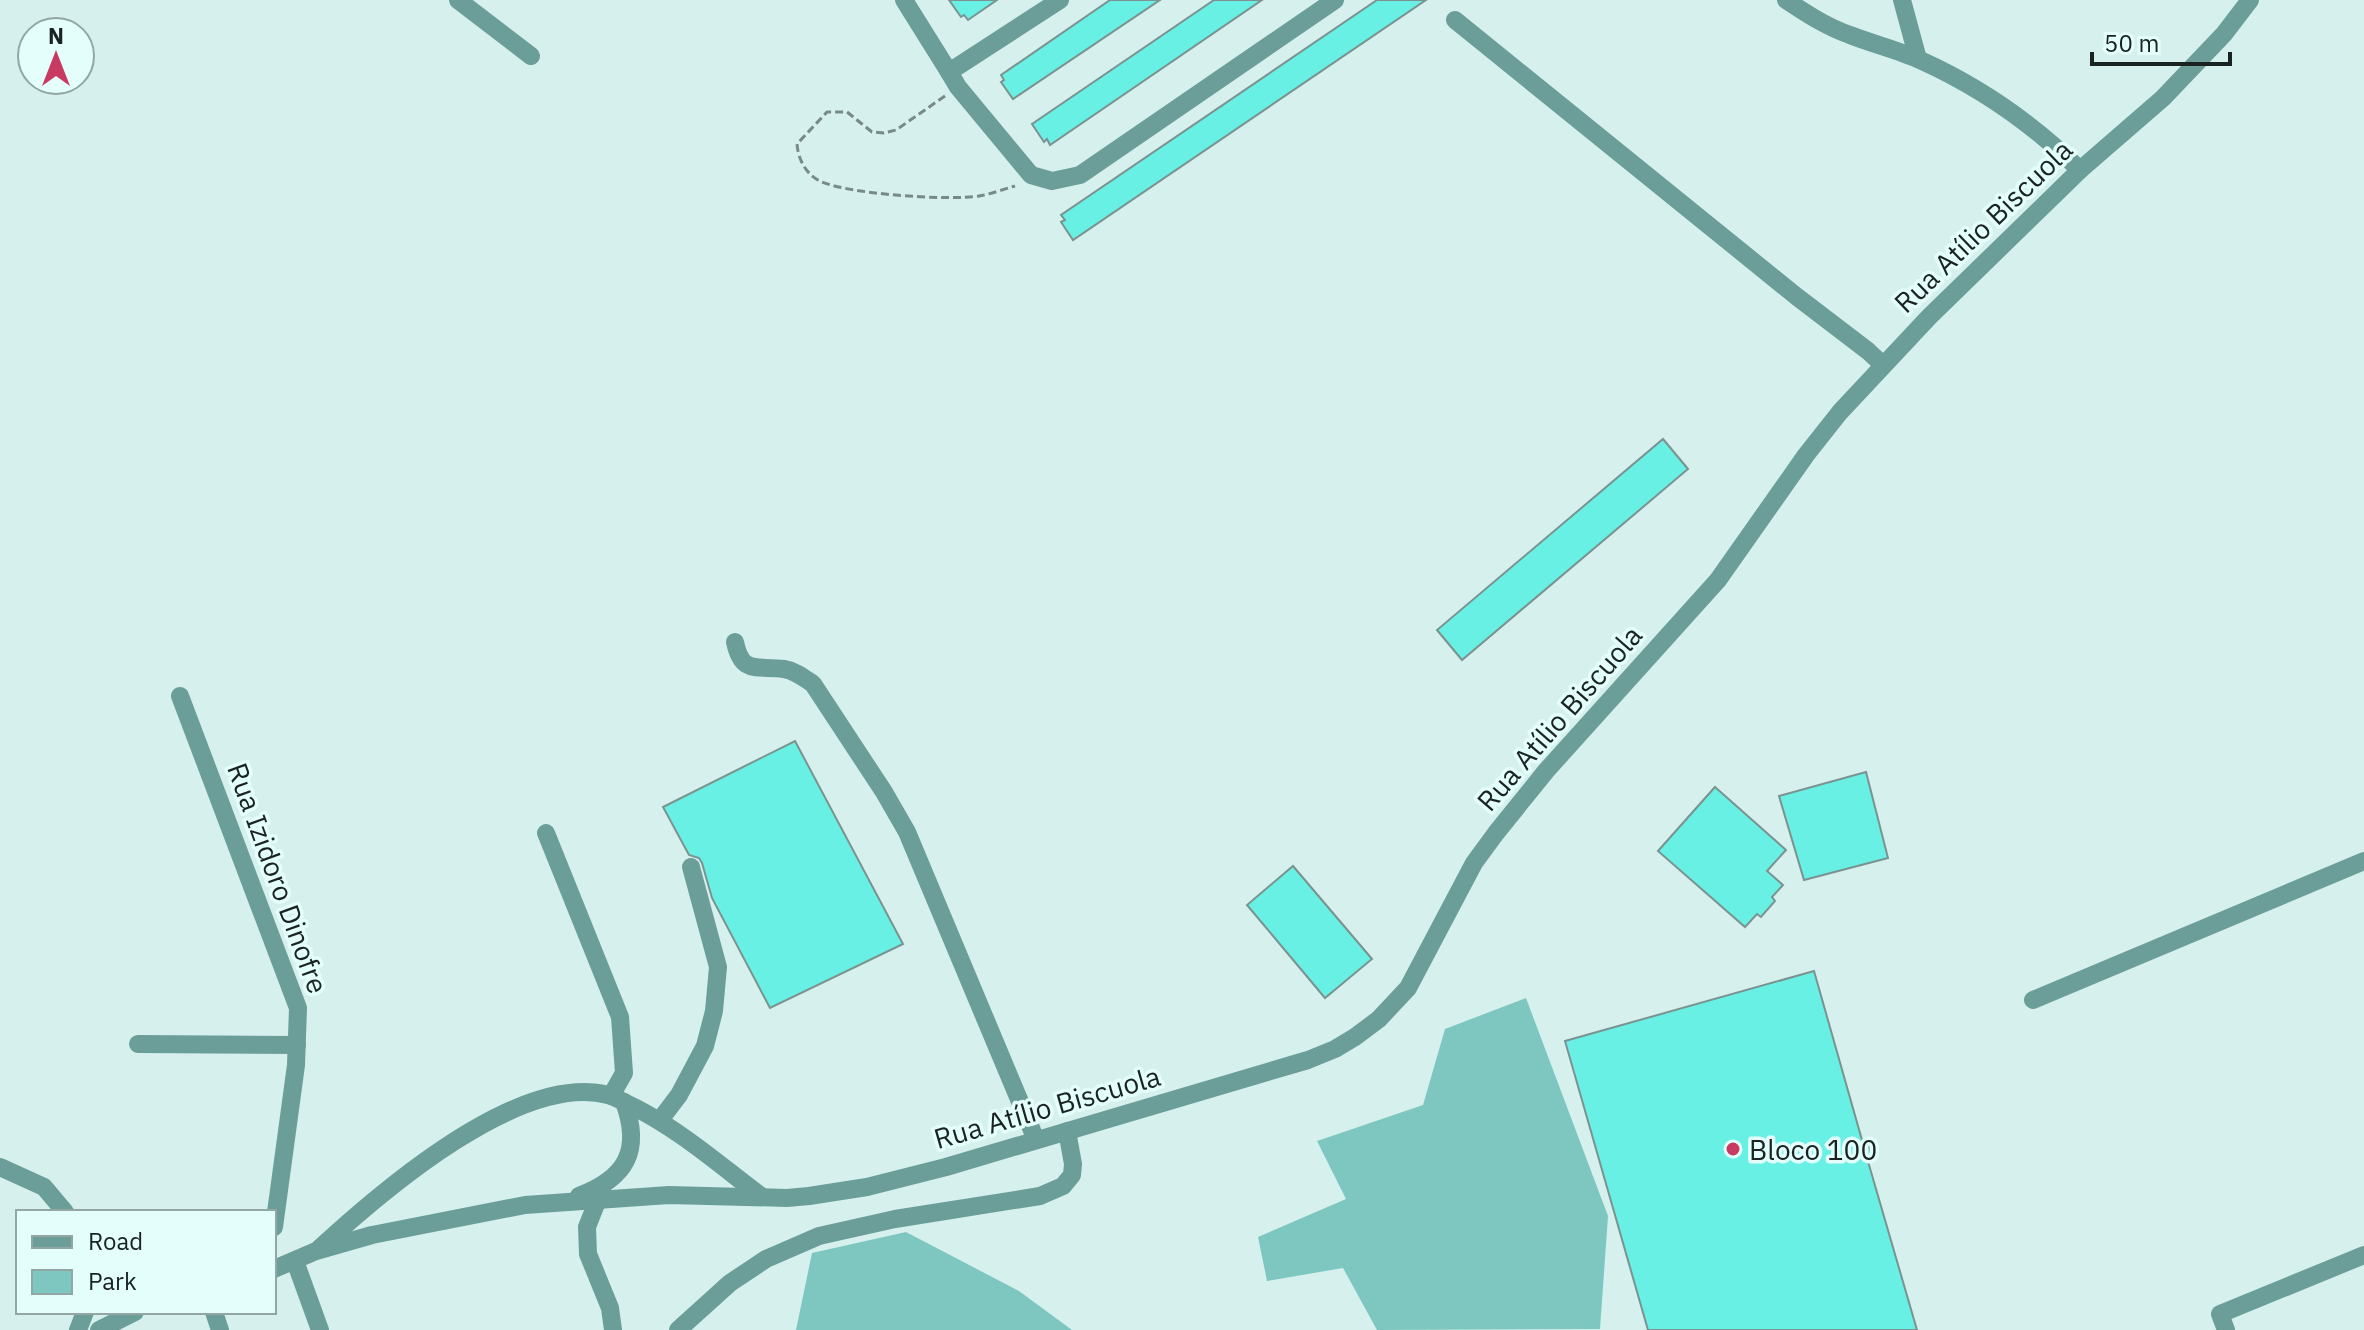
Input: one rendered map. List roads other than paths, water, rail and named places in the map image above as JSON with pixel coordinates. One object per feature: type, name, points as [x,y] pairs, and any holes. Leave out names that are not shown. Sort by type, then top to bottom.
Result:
[{"type":"street","points":[[458,0],[531,56]]},
{"type":"street","points":[[904,0],[953,80],[1031,175],[1052,181],[1080,175],[1335,0]]},
{"type":"street","points":[[953,80],[1060,0]]},
{"type":"street","points":[[1786,0],[1810,17],[1848,35],[1918,59],[1971,85],[2055,145],[2080,170]]},
{"type":"street","points":[[1902,0],[1918,59]]},
{"type":"street","name":"Rua Atílio Biscuola","points":[[276,1268],[316,1251],[372,1235],[525,1205],[669,1195],[809,1196],[867,1187],[1308,1060],[1335,1049],[1379,1019],[1408,988],[1474,863],[1496,833],[1546,771],[1718,580],[1840,412],[1929,317],[2080,170],[2163,98],[2224,34],[2250,0]]},
{"type":"street","points":[[1455,20],[1883,365]]},
{"type":"street","points":[[735,642],[738,658],[747,666],[786,669],[800,674],[813,684],[884,792],[907,832],[1036,1140]]},
{"type":"street","name":"Rua Izidoro Dinofre","points":[[180,696],[298,1008],[297,1045],[276,1211]]},
{"type":"street","points":[[546,833],[620,1017],[624,1073],[617,1099],[631,1133],[628,1155],[618,1174],[605,1185],[565,1201]]},
{"type":"street","points":[[2033,1000],[2364,861]]},
{"type":"street","points":[[660,1120],[679,1095],[705,1046],[714,1011],[718,967],[691,867]]},
{"type":"street","points":[[138,1044],[297,1045]]},
{"type":"street","name":"Rua Atílio Biscuola","points":[[316,1251],[356,1215],[457,1141],[502,1114],[550,1095],[581,1091],[617,1099],[660,1120],[761,1196]]},
{"type":"street","points":[[678,1330],[730,1283],[766,1259],[819,1236],[895,1219],[1040,1196],[1063,1186],[1072,1175],[1073,1164],[1067,1131]]},
{"type":"street","points":[[0,1167],[44,1187],[63,1210]]},
{"type":"street","points":[[598,1199],[586,1238],[588,1254],[610,1308],[613,1330]]},
{"type":"street","points":[[2226,1330],[2220,1314],[2364,1255]]},
{"type":"street","points":[[295,1261],[320,1330]]},
{"type":"street","points":[[99,1330],[131,1314]]},
{"type":"place","name":"Bloco 100","points":[[1733,1149]]}]
